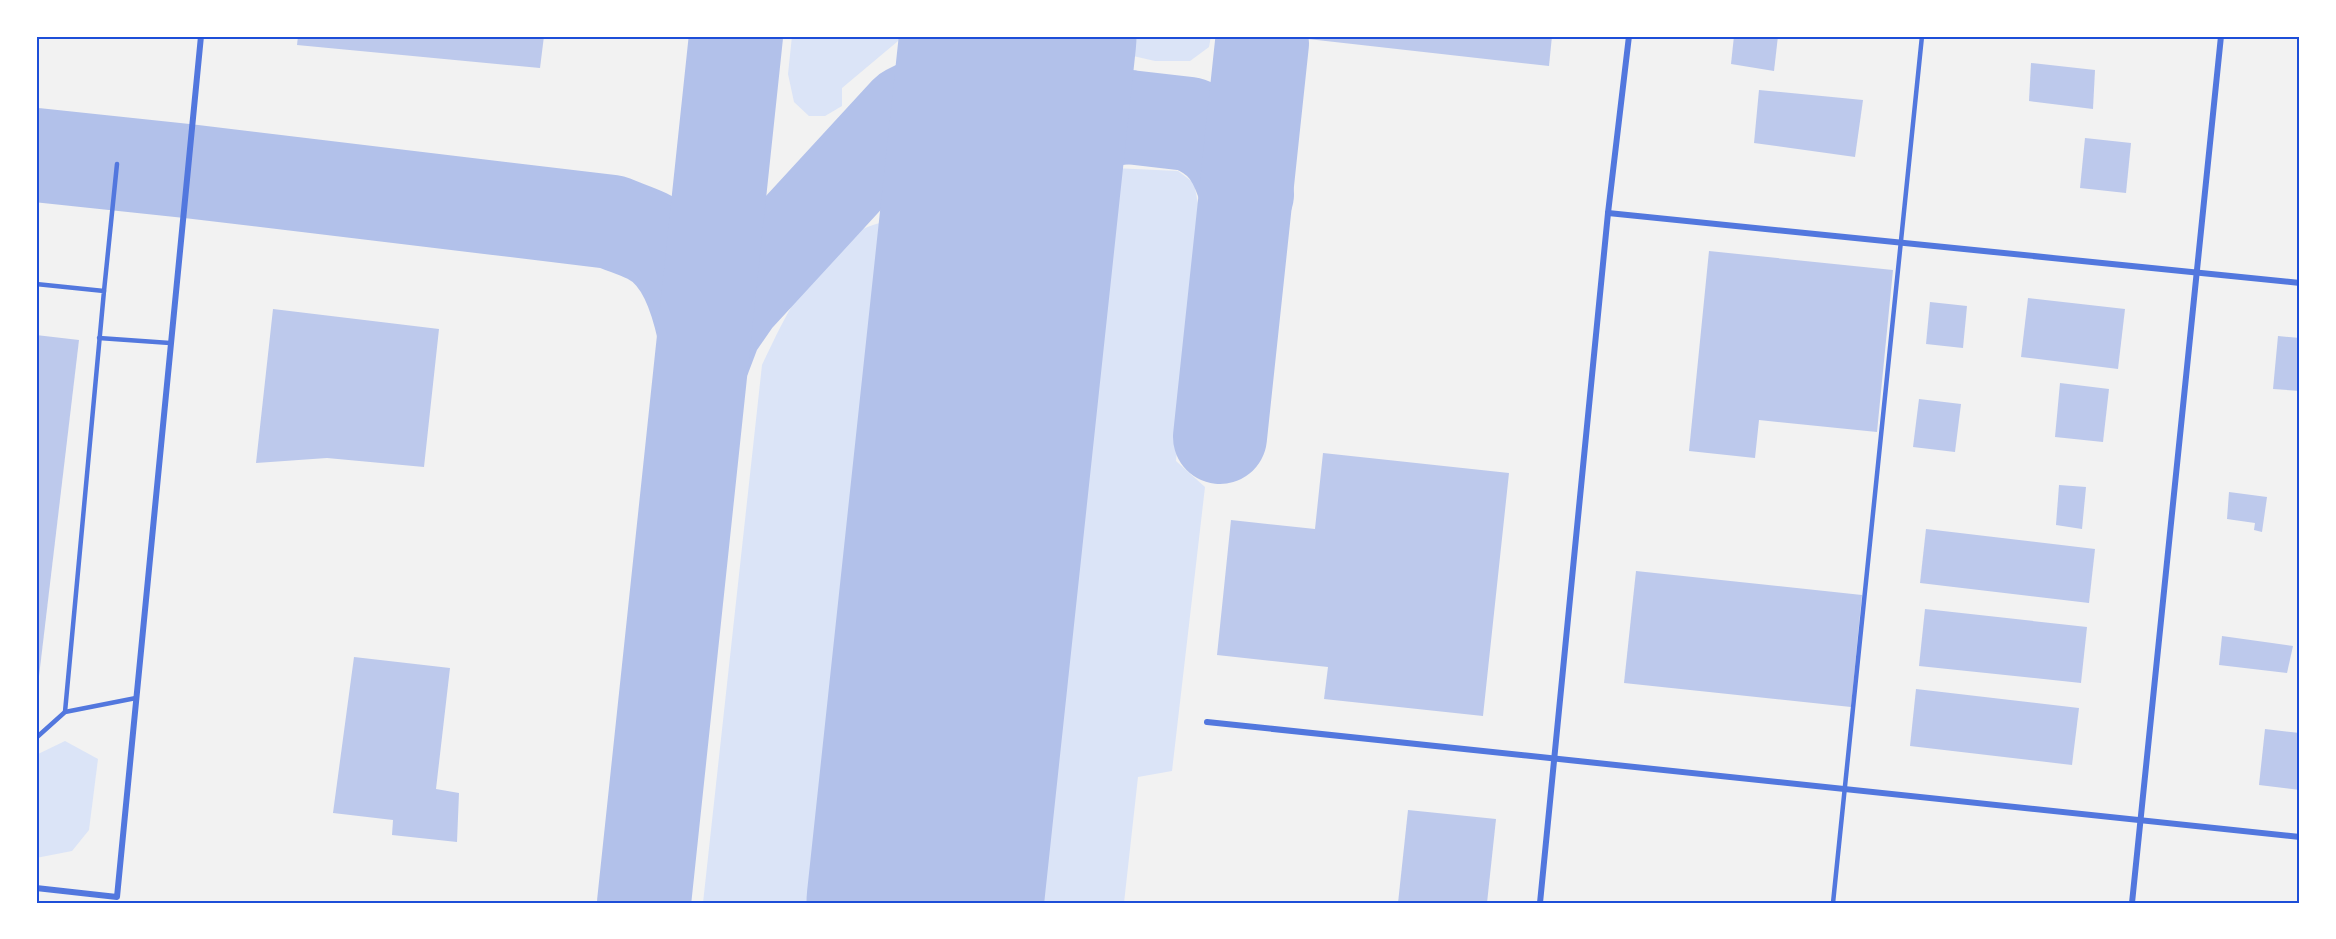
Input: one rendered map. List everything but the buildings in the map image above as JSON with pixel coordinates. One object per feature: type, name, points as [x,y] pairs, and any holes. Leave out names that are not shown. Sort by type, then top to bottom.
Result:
[{"type":"street","points":[[36,888],[117,900],[201,36]]},
{"type":"street","points":[[1540,903],[1608,213],[1629,36]]},
{"type":"street","points":[[2132,903],[2222,36]]},
{"type":"street","points":[[1608,213],[2300,283]]},
{"type":"street","points":[[1206,722],[2300,837]]},
{"type":"lane","points":[[1833,903],[1922,36]]},
{"type":"lane","points":[[65,712],[117,164]]},
{"type":"lane","points":[[36,285],[104,291]]},
{"type":"lane","points":[[99,338],[170,343]]},
{"type":"lane","points":[[36,738],[65,712],[136,698]]},
{"type":"shaded area","points":[[792,36],[904,36],[842,88],[842,106],[825,116],[809,116],[794,102],[788,74]]},
{"type":"shaded area","points":[[1211,36],[1209,47],[1190,61],[1155,61],[1120,53],[1108,37]]},
{"type":"shaded area","points":[[1113,168],[1178,171],[1194,183],[1198,204],[1176,461],[1205,487],[1172,771],[1138,777],[1124,903],[1009,903],[1082,205],[1088,187]]},
{"type":"shaded area","points":[[909,218],[917,240],[920,272],[847,903],[703,903],[762,365],[800,292],[839,245],[868,227],[881,222]]},
{"type":"shaded area","points":[[65,741],[98,759],[89,830],[72,851],[36,858],[36,755]]},
{"type":"taxiway","points":[[644,903],[736,36]]},
{"type":"taxiway","points":[[1220,437],[1262,43]]},
{"type":"taxiway","points":[[704,357],[715,328],[735,299],[907,112],[923,104],[955,97],[1189,124],[1212,136],[1227,151],[1238,170],[1247,194]]},
{"type":"taxiway","points":[[992,264],[1011,194],[1024,170],[1035,156],[1048,145],[1078,128],[1128,117]]},
{"type":"taxiway","points":[[36,155],[612,222],[647,236],[670,253],[686,276],[697,303],[704,331]]},
{"type":"runway","points":[[925,903],[1018,36]]}]
